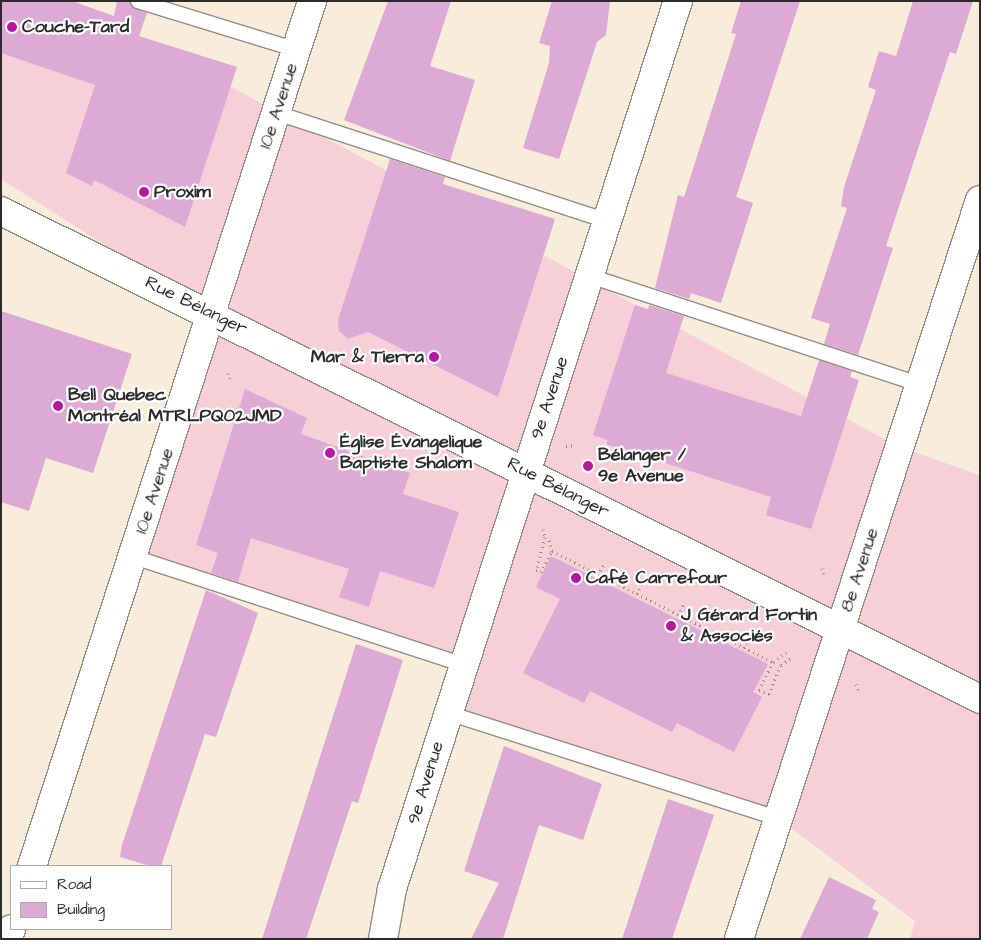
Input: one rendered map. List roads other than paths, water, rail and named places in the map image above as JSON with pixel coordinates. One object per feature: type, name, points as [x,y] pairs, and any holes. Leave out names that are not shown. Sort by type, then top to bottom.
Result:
[{"type":"street","name":"10e Avenue","points":[[32,865],[134,557],[312,1]]},
{"type":"street","name":"9e Avenue","points":[[383,939],[392,889],[678,1]]},
{"type":"street","name":"8e Avenue","points":[[739,939],[780,819],[919,384],[971,258],[980,200]]},
{"type":"street","name":"Rue Bélanger","points":[[1,211],[212,313],[980,699]]},
{"type":"lane","points":[[138,1],[297,50]]},
{"type":"lane","points":[[276,113],[608,221]]},
{"type":"lane","points":[[590,276],[919,384]]},
{"type":"lane","points":[[134,557],[465,665]]},
{"type":"lane","points":[[448,713],[780,819]]},
{"type":"place","name":"Couche-Tard","points":[[12,27]]},
{"type":"place","name":"Proxim","points":[[144,192]]},
{"type":"place","name":"Mar & Tierra","points":[[434,357]]},
{"type":"place","name":"Bell Quebec Montréal MTRLPQ02JMD","points":[[58,406]]},
{"type":"place","name":"Église Évangelique Baptiste Shalom","points":[[330,453]]},
{"type":"place","name":"Bélanger / 9e Avenue","points":[[588,466]]},
{"type":"place","name":"Café Carrefour","points":[[576,578]]},
{"type":"place","name":"J Gérard Fortin & Associés","points":[[671,626]]}]
